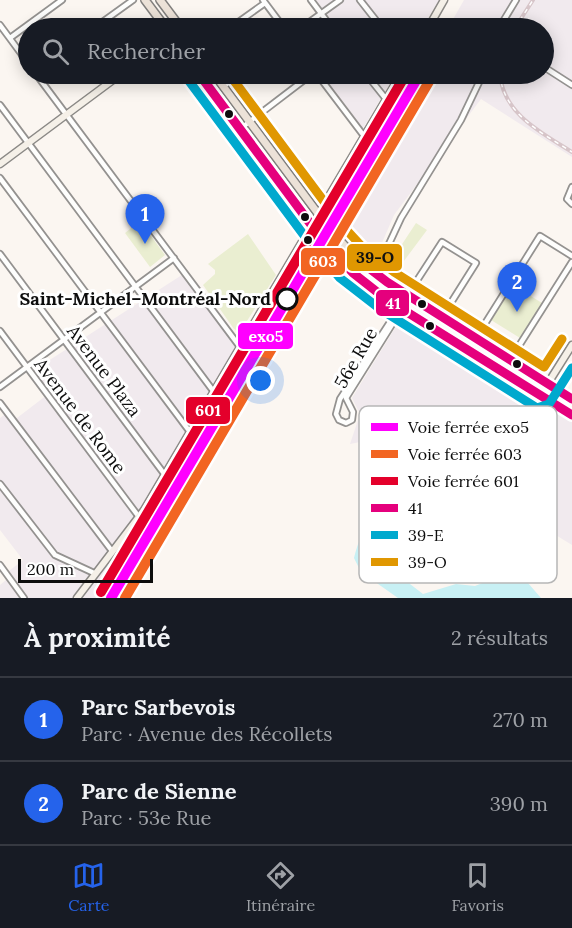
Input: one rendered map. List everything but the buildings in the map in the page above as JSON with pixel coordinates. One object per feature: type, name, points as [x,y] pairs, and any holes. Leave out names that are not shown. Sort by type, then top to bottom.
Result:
[{"type":"main road","points":[[145,0],[158,18]]},
{"type":"main road","points":[[160,0],[174,18]]},
{"type":"main road","points":[[207,84],[312,225],[348,269],[398,310],[557,406]]},
{"type":"main road","points":[[224,86],[338,240],[361,263],[407,296],[572,399]]},
{"type":"main road","points":[[361,263],[379,261]]},
{"type":"main road","points":[[557,406],[572,415]]},
{"type":"street","points":[[37,18],[62,0]]},
{"type":"street","points":[[108,18],[133,0]]},
{"type":"street","points":[[311,0],[324,18]]},
{"type":"street","points":[[315,18],[340,0]]},
{"type":"street","points":[[360,0],[374,18]]},
{"type":"street","points":[[506,18],[516,0]]},
{"type":"street","points":[[433,18],[442,1]]},
{"type":"street","points":[[243,18],[264,2],[276,18]]},
{"type":"street","points":[[0,25],[18,49]]},
{"type":"street","points":[[10,38],[18,32]]},
{"type":"street","points":[[554,74],[572,85]]},
{"type":"street","points":[[44,84],[240,347]]},
{"type":"street","points":[[0,164],[108,84]]},
{"type":"street","points":[[240,129],[298,84]]},
{"type":"street","points":[[325,84],[364,136]]},
{"type":"street","points":[[374,84],[386,99]]},
{"type":"street","points":[[77,598],[139,517],[165,475],[395,84]]},
{"type":"street","points":[[375,274],[379,261],[401,218],[461,120],[478,84]]},
{"type":"street","points":[[0,105],[214,392]]},
{"type":"street","points":[[0,177],[190,432]]},
{"type":"street","points":[[570,190],[567,199],[572,204]]},
{"type":"street","points":[[476,338],[540,236],[572,256]]},
{"type":"street","name":"56e Rue","points":[[398,310],[393,323],[346,398],[353,412],[352,420],[346,423],[341,422],[336,414],[340,399],[442,242],[476,263],[442,317]]},
{"type":"street","name":"Avenue Plaza","points":[[0,254],[165,475]]},
{"type":"street","points":[[0,387],[174,258]]},
{"type":"street","points":[[510,360],[572,262]]},
{"type":"street","name":"Avenue de Rome","points":[[0,330],[139,517]]},
{"type":"street","points":[[540,396],[572,345]]},
{"type":"street","points":[[0,403],[112,551]]},
{"type":"street","points":[[0,484],[55,555],[94,573]]},
{"type":"street","points":[[0,565],[24,598]]},
{"type":"shaded area","points":[[316,0],[439,0],[428,18],[330,18]]},
{"type":"shaded area","points":[[464,0],[572,0],[572,157],[481,99],[394,215],[378,252],[370,258],[361,256],[338,230],[418,84],[554,84],[554,18],[454,18]]},
{"type":"shaded area","points":[[330,84],[390,84],[363,128]]},
{"type":"shaded area","points":[[185,273],[240,347],[142,517],[150,523],[106,598],[0,598],[0,585],[6,580],[9,571],[23,560],[0,530],[0,418],[7,413],[13,421],[47,395],[31,372]]},
{"type":"shaded area","points":[[404,318],[549,406],[359,406],[359,412],[352,398],[400,320]]},
{"type":"shaded area","points":[[557,411],[572,420],[572,545],[557,536]]},
{"type":"shaded area","points":[[359,417],[359,442],[350,444]]},
{"type":"green space","points":[[140,221],[165,255],[150,267],[125,233]]},
{"type":"green space","points":[[416,223],[427,230],[392,277],[385,270]]},
{"type":"green space","points":[[248,234],[276,275],[240,332],[234,329],[203,285],[215,274],[215,270],[208,264]]},
{"type":"green space","points":[[513,285],[542,303],[520,338],[491,320]]},
{"type":"water","points":[[359,543],[359,568],[354,558]]},
{"type":"water","points":[[377,583],[409,583],[423,594],[456,584],[475,586],[482,583],[528,583],[541,598],[398,598]]},
{"type":"railway","points":[[521,18],[533,0]]},
{"type":"railway","points":[[502,84],[508,100],[526,121],[572,152]]},
{"type":"rail line","name":"601","points":[[101,592],[400,84]]},
{"type":"rail line","name":"exo5","points":[[111,598],[414,84]]},
{"type":"rail line","name":"603","points":[[125,598],[428,84]]},
{"type":"transit line","name":"39-E","points":[[191,84],[306,238],[340,278],[380,309],[534,406]]},
{"type":"transit line","name":"41","points":[[206,84],[324,242],[353,273],[386,299],[572,415]]},
{"type":"transit line","name":"39-O","points":[[236,84],[340,223],[366,251],[394,272],[544,367],[562,339]]},
{"type":"transit line","name":"41","points":[[352,255],[387,282],[572,399]]},
{"type":"transit line","name":"39-E","points":[[543,406],[549,404],[572,368]]},
{"type":"place","name":"Parc Sarbevois","points":[[145,244]]},
{"type":"place","name":"Saint-Michel–Montréal-Nord","points":[[287,299]]},
{"type":"place","name":"Parc de Sienne","points":[[517,312]]}]
